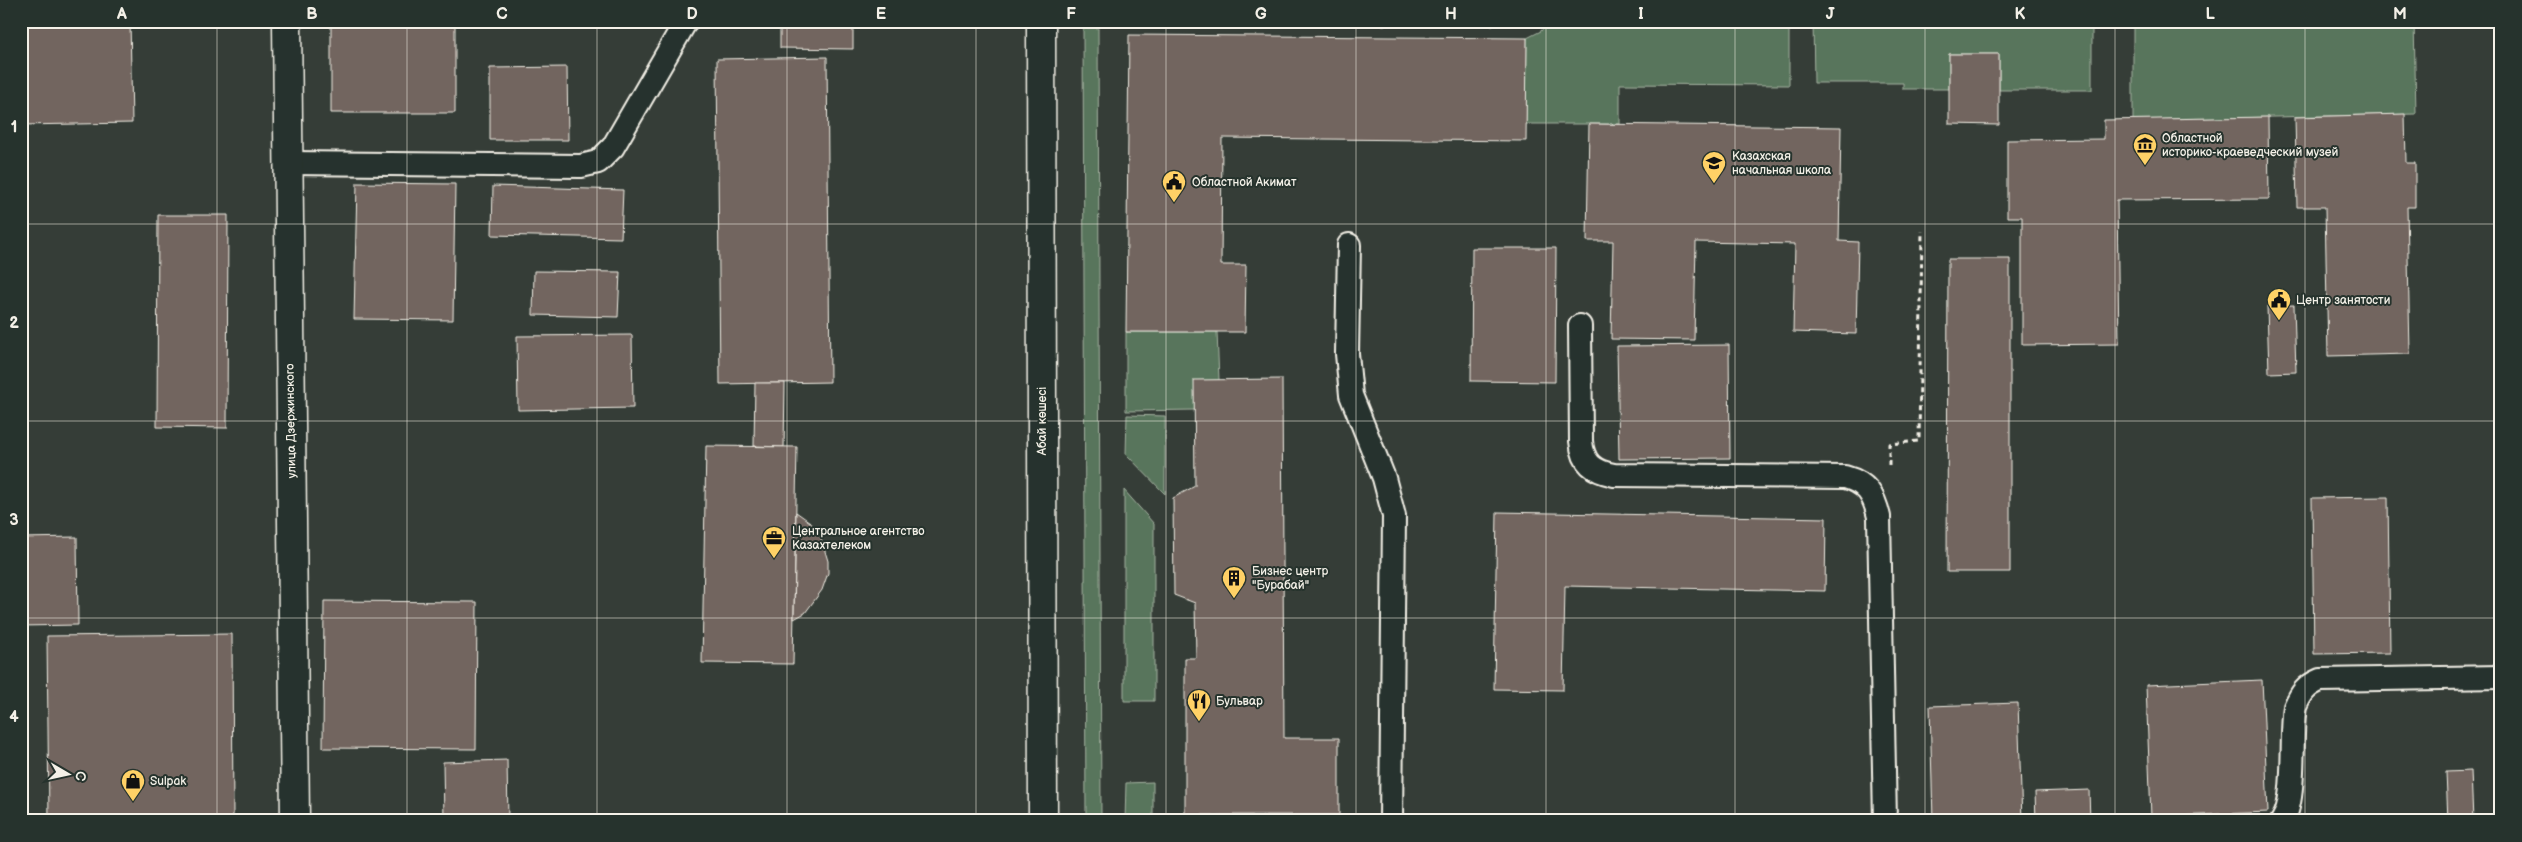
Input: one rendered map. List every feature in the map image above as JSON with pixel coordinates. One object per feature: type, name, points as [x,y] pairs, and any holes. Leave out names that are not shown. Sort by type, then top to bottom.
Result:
[{"type":"street","name":"улица Дзержинского","points":[[287,21],[295,821]]},
{"type":"street","name":"Абай көшесі","points":[[1041,21],[1043,821]]},
{"type":"lane","points":[[289,163],[581,166],[598,162],[618,138],[686,21]]},
{"type":"lane","points":[[1350,245],[1347,354],[1352,395],[1384,478],[1394,516],[1391,821]]},
{"type":"lane","points":[[1580,326],[1582,455],[1590,466],[1601,472],[1614,475],[1845,477],[1857,480],[1868,488],[1875,500],[1879,517],[1886,821]]},
{"type":"lane","points":[[2282,821],[2286,815],[2290,800],[2295,707],[2300,694],[2310,684],[2320,680],[2501,677]]},
{"type":"path","points":[[1115,21],[1115,24],[1518,24],[1526,21]]},
{"type":"green space","points":[[1549,21],[1789,21],[1789,85],[1620,84],[1620,124],[1526,124],[1527,38],[1541,31]]},
{"type":"green space","points":[[1813,21],[2092,21],[2092,90],[1999,90],[1999,54],[1949,54],[1949,89],[1903,89],[1903,83],[1814,83]]},
{"type":"green space","points":[[2133,21],[2414,21],[2416,114],[2133,120]]},
{"type":"green space","points":[[1083,28],[1098,28],[1101,821],[1086,821]]},
{"type":"green space","points":[[1126,332],[1217,332],[1219,380],[1194,410],[1126,411]]},
{"type":"green space","points":[[1127,415],[1165,416],[1165,494],[1126,454]]},
{"type":"green space","points":[[1124,490],[1154,524],[1154,701],[1124,701]]},
{"type":"green space","points":[[1153,782],[1153,821],[1125,821],[1126,783]]},
{"type":"building","points":[[21,21],[130,21],[132,123],[21,125]]},
{"type":"building","points":[[331,21],[455,23],[455,113],[331,113]]},
{"type":"building","points":[[780,21],[853,21],[853,49],[780,48]]},
{"type":"building","name":"Областной Акимат","points":[[1129,35],[1527,38],[1526,141],[1222,138],[1221,265],[1246,265],[1245,332],[1126,332]]},
{"type":"building","points":[[1949,54],[1999,54],[1999,125],[1949,124]]},
{"type":"building","points":[[827,57],[830,382],[720,384],[717,59]]},
{"type":"building","points":[[567,67],[568,140],[490,140],[490,68]]},
{"type":"building","points":[[2405,114],[2406,163],[2415,163],[2415,207],[2407,207],[2410,354],[2328,356],[2325,207],[2297,207],[2295,117]]},
{"type":"building","points":[[2268,117],[2269,199],[2117,200],[2119,344],[2022,345],[2022,217],[2007,217],[2007,140],[2104,139],[2104,120]]},
{"type":"building","name":"Казахская начальная школа","points":[[1589,124],[1841,127],[1839,241],[1858,242],[1856,334],[1793,332],[1795,244],[1696,242],[1694,340],[1611,339],[1613,241],[1587,241]]},
{"type":"building","points":[[357,183],[455,184],[453,320],[354,319]]},
{"type":"building","points":[[493,186],[623,190],[621,238],[492,235]]},
{"type":"building","points":[[158,215],[228,215],[227,428],[157,427]]},
{"type":"building","points":[[1472,248],[1556,248],[1555,382],[1471,381]]},
{"type":"building","points":[[1948,259],[2010,259],[2010,572],[1947,572]]},
{"type":"building","points":[[534,271],[620,272],[618,317],[533,315]]},
{"type":"building","points":[[2294,305],[2296,372],[2269,373],[2267,306]]},
{"type":"building","points":[[632,335],[633,408],[518,410],[517,336]]},
{"type":"building","points":[[1729,345],[1730,458],[1619,459],[1617,346]]},
{"type":"building","name":"Бизнес центр \"Бурабай\"","points":[[1282,379],[1284,738],[1339,738],[1339,815],[1185,815],[1185,658],[1196,658],[1195,603],[1174,595],[1173,498],[1195,486],[1194,380]]},
{"type":"building","points":[[755,383],[785,383],[784,447],[754,446]]},
{"type":"building","points":[[706,446],[797,447],[793,664],[702,663]]},
{"type":"building","points":[[2388,497],[2390,653],[2314,654],[2312,498]]},
{"type":"building","points":[[796,512],[810,522],[820,535],[828,561],[828,573],[822,590],[805,613],[794,619]]},
{"type":"building","points":[[1497,512],[1826,518],[1825,591],[1565,586],[1563,690],[1494,689]]},
{"type":"building","points":[[77,537],[78,625],[21,626],[21,538]]},
{"type":"building","points":[[324,601],[477,602],[476,749],[323,748]]},
{"type":"building","points":[[232,634],[233,820],[49,821],[47,636]]},
{"type":"building","points":[[2262,680],[2268,812],[2151,817],[2146,685]]},
{"type":"building","points":[[2018,703],[2022,821],[1933,821],[1930,706]]},
{"type":"building","points":[[507,760],[508,821],[393,821],[444,819],[443,762]]},
{"type":"building","points":[[2471,771],[2473,821],[2448,821],[2446,772]]},
{"type":"building","points":[[2089,790],[2090,821],[2036,821],[2035,792]]},
{"type":"building","points":[[650,818],[650,821],[583,821]]},
{"type":"building","points":[[724,818],[724,821],[659,821],[659,820]]},
{"type":"place","name":"Областной историко-краеведческий музей","points":[[2145,166]]},
{"type":"place","name":"Казахская начальная школа","points":[[1714,184]]},
{"type":"place","name":"Областной Акимат","points":[[1174,203]]},
{"type":"place","name":"Центр занятости","points":[[2279,321]]},
{"type":"place","name":"Центральное агентство Казахтелеком","points":[[774,559]]},
{"type":"place","name":"Бизнес центр \"Бурабай\"","points":[[1234,599]]},
{"type":"place","name":"Бульвар","points":[[1199,722]]},
{"type":"place","name":"Sulpak","points":[[133,802]]}]
